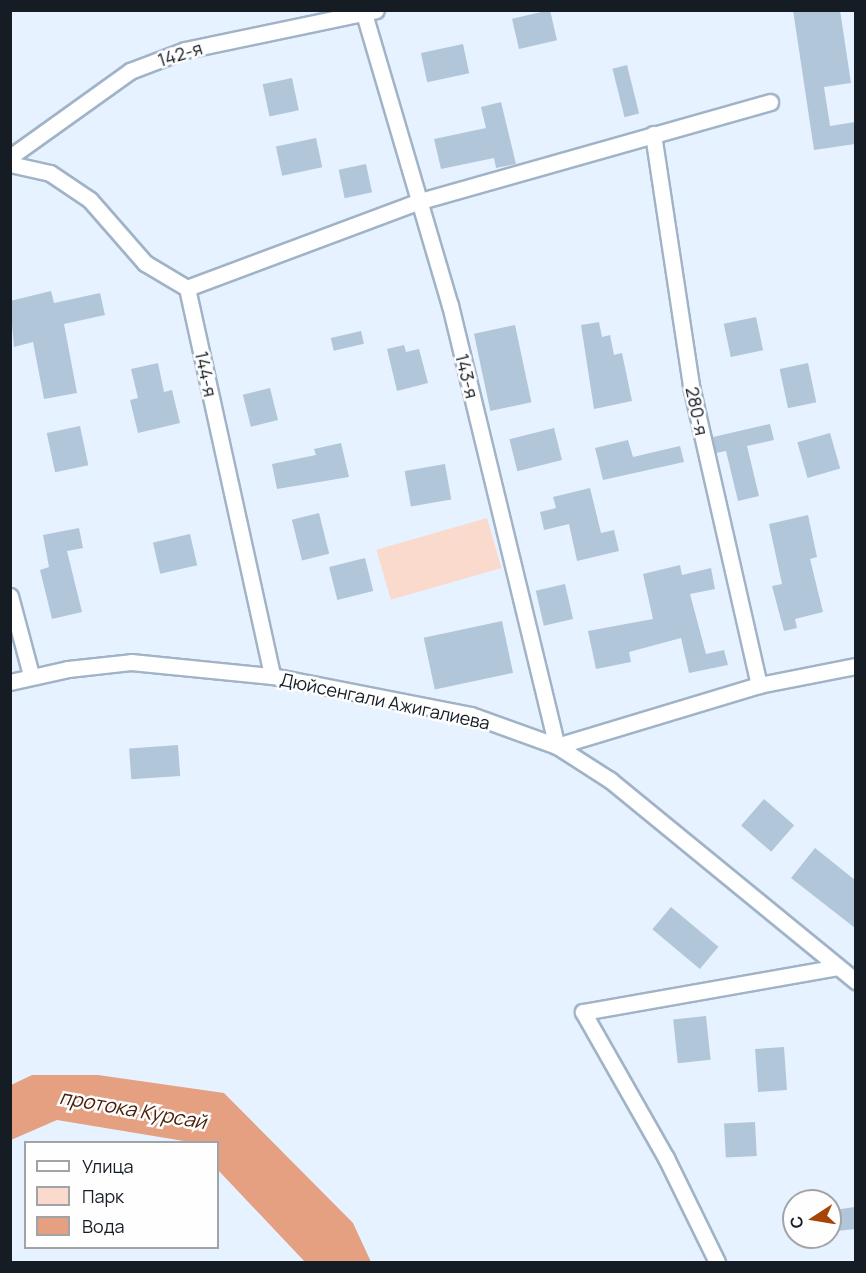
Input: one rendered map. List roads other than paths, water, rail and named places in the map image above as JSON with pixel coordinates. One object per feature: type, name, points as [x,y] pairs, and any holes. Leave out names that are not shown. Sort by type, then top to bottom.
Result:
[{"type":"street","name":"142-я","points":[[10,157],[129,71],[185,50],[368,11]]},
{"type":"street","name":"143-я","points":[[368,11],[417,202],[450,305],[557,746]]},
{"type":"street","points":[[10,164],[50,173],[90,200],[145,263],[187,288],[417,202],[770,102]]},
{"type":"street","name":"280-я","points":[[653,134],[691,386],[759,685]]},
{"type":"street","name":"144-я","points":[[187,288],[273,676]]},
{"type":"street","points":[[10,596],[31,675]]},
{"type":"street","name":"Дюйсенгали Ажигалиева","points":[[10,682],[31,675],[131,662],[273,676],[471,715],[557,746],[610,780],[855,981]]},
{"type":"street","points":[[557,746],[759,685],[855,666]]},
{"type":"street","points":[[717,1263],[666,1158],[583,1012],[837,967]]},
{"type":"water","name":"протока Курсай","points":[[32,1075],[98,1075],[224,1093],[353,1223],[371,1262],[305,1262],[219,1171],[219,1141],[184,1141],[57,1120],[11,1140],[11,1085]]}]
